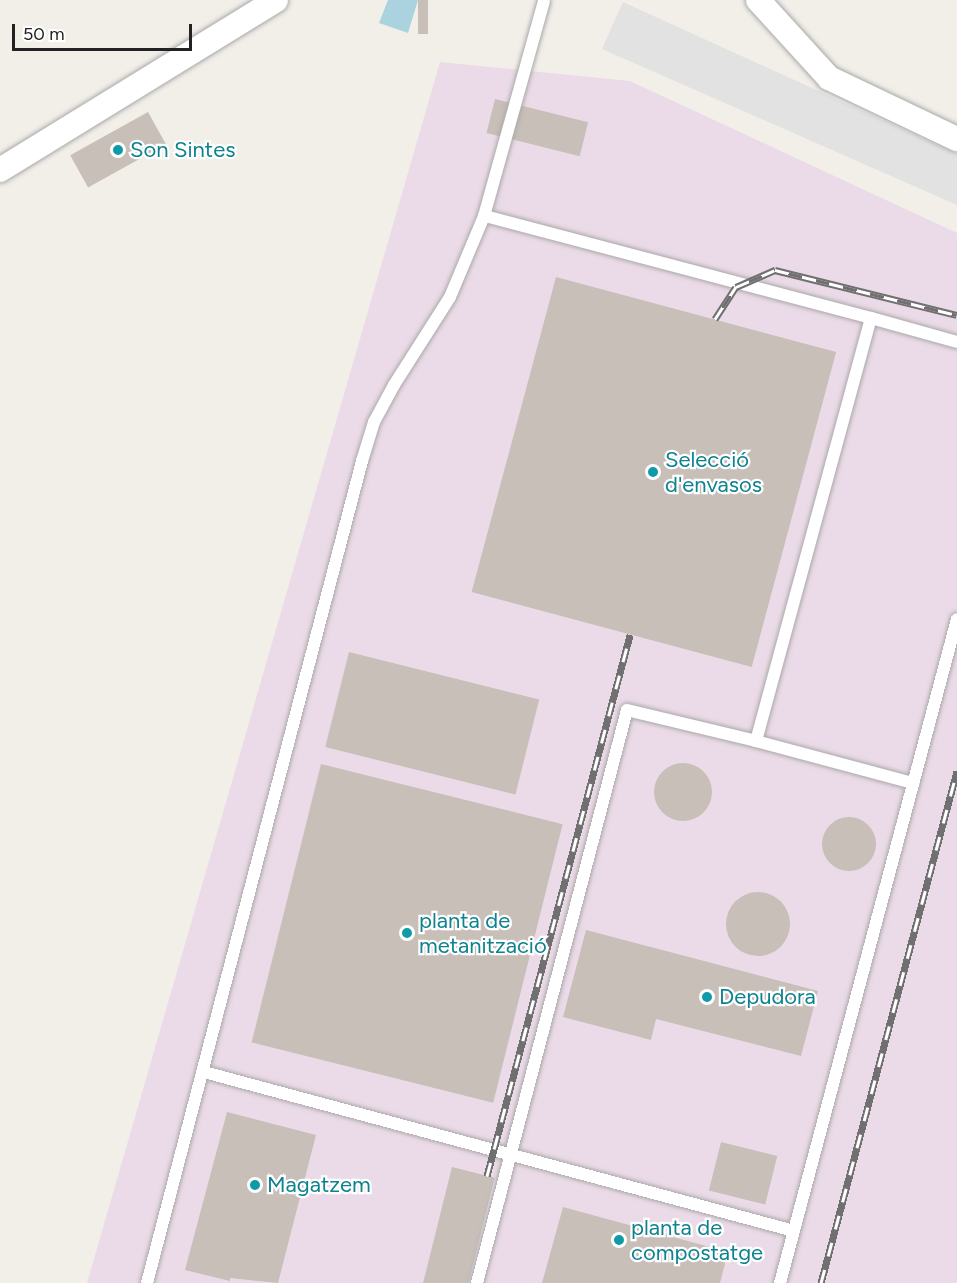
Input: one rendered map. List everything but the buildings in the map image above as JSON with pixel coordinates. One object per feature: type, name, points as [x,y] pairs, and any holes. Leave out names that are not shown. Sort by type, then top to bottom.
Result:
[{"type":"street","points":[[0,170],[276,0]]},
{"type":"street","points":[[758,0],[829,78],[957,139]]},
{"type":"lane","points":[[147,1283],[374,422],[450,297],[484,216],[544,1]]},
{"type":"lane","points":[[484,216],[957,342]]},
{"type":"lane","points":[[756,741],[871,318]]},
{"type":"lane","points":[[780,1283],[957,619]]},
{"type":"lane","points":[[477,1283],[627,710],[756,741],[913,783]]},
{"type":"lane","points":[[204,1071],[794,1231]]},
{"type":"shaded area","points":[[623,2],[957,154],[957,205],[602,49]]},
{"type":"shaded area","points":[[440,62],[630,81],[957,233],[957,1283],[87,1283]]},
{"type":"water","points":[[388,0],[418,0],[408,33],[379,23]]},
{"type":"railway","points":[[715,319],[736,287],[775,270],[957,315]]},
{"type":"railway","points":[[487,1176],[630,635]]},
{"type":"railway","points":[[821,1283],[957,771]]},
{"type":"place","name":"Son Sintes","points":[[118,150]]},
{"type":"place","name":"Selecció d'envasos","points":[[653,472]]},
{"type":"place","name":"planta de metanització","points":[[407,933]]},
{"type":"place","name":"Depudora","points":[[707,997]]},
{"type":"place","name":"Magatzem","points":[[255,1185]]},
{"type":"place","name":"planta de compostatge","points":[[619,1240]]}]
